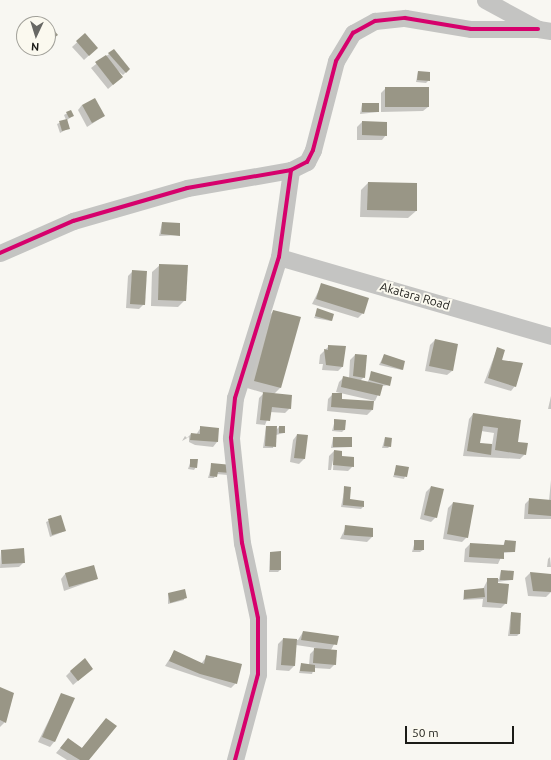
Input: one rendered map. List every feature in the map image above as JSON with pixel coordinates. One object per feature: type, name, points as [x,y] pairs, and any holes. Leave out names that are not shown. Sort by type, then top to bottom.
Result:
[{"type":"street","points":[[485,0],[544,30]]},
{"type":"street","points":[[0,253],[73,221],[187,188],[291,170],[307,162],[313,150],[336,61],[353,33],[376,21],[405,18],[471,28],[544,30]]},
{"type":"street","points":[[235,760],[258,674],[258,618],[242,543],[231,438],[233,418],[247,353],[279,257],[291,170]]},
{"type":"street","name":"Akatara Road","points":[[279,257],[551,336]]},
{"type":"building","points":[[85,33],[98,48],[89,56],[76,41]]},
{"type":"building","points":[[114,49],[130,69],[126,73],[108,53]]},
{"type":"building","points":[[106,55],[123,77],[113,85],[95,62]]},
{"type":"building","points":[[418,71],[430,72],[430,81],[417,80]]},
{"type":"building","points":[[385,87],[429,87],[429,107],[385,107]]},
{"type":"building","points":[[95,98],[105,116],[92,123],[82,105]]},
{"type":"building","points":[[362,103],[379,103],[379,112],[362,112]]},
{"type":"building","points":[[71,110],[74,116],[69,118],[66,112]]},
{"type":"building","points":[[67,119],[70,129],[62,131],[59,121]]},
{"type":"building","points":[[362,121],[387,122],[387,136],[362,135]]},
{"type":"building","points":[[368,182],[417,183],[417,211],[367,210]]},
{"type":"building","points":[[162,222],[180,223],[180,236],[161,234]]},
{"type":"building","points":[[159,264],[188,265],[186,301],[158,300]]},
{"type":"building","points":[[132,270],[147,271],[145,305],[130,304]]},
{"type":"building","points":[[321,283],[369,298],[364,314],[316,299]]},
{"type":"building","points":[[317,308],[334,314],[332,321],[315,316]]},
{"type":"building","points":[[273,310],[301,317],[281,388],[254,381]]},
{"type":"building","points":[[435,339],[458,344],[453,371],[429,366]]},
{"type":"building","points":[[328,345],[346,346],[343,367],[326,365],[324,349],[328,350]]},
{"type":"building","points":[[497,347],[505,350],[502,360],[523,363],[516,387],[488,378]]},
{"type":"building","points":[[355,354],[367,355],[365,378],[353,376]]},
{"type":"building","points":[[384,354],[405,361],[403,370],[381,363]]},
{"type":"building","points":[[371,371],[392,377],[390,386],[369,380]]},
{"type":"building","points":[[343,376],[383,385],[380,396],[341,387]]},
{"type":"building","points":[[263,392],[292,395],[291,409],[272,407],[270,421],[260,420]]},
{"type":"building","points":[[332,393],[342,393],[342,399],[374,401],[373,410],[331,407]]},
{"type":"building","points":[[473,413],[521,420],[518,442],[528,443],[526,455],[495,450],[498,428],[483,426],[480,443],[492,444],[491,455],[467,451]]},
{"type":"building","points":[[334,419],[346,420],[345,430],[334,430]]},
{"type":"building","points":[[200,426],[219,428],[218,442],[190,440],[191,433],[200,434]]},
{"type":"building","points":[[266,426],[277,426],[276,447],[265,446]]},
{"type":"building","points":[[279,426],[285,426],[285,433],[279,433]]},
{"type":"building","points":[[297,434],[308,435],[305,459],[294,458]]},
{"type":"building","points":[[333,437],[352,437],[352,447],[333,447]]},
{"type":"building","points":[[385,437],[392,438],[391,447],[384,446]]},
{"type":"building","points":[[334,450],[342,451],[342,456],[354,457],[354,467],[333,465]]},
{"type":"building","points":[[190,459],[198,459],[197,468],[190,467]]},
{"type":"building","points":[[211,463],[232,465],[231,473],[218,472],[217,477],[210,476]]},
{"type":"building","points":[[396,465],[409,467],[407,477],[394,475]]},
{"type":"building","points":[[344,486],[351,487],[350,499],[364,501],[364,507],[343,505]]},
{"type":"building","points":[[431,486],[444,489],[437,518],[424,515]]},
{"type":"building","points":[[529,498],[551,500],[551,516],[528,514]]},
{"type":"building","points":[[453,502],[474,505],[468,538],[447,534]]},
{"type":"building","points":[[61,515],[66,531],[52,535],[48,519]]},
{"type":"building","points":[[345,525],[373,528],[373,537],[344,535]]},
{"type":"building","points":[[414,540],[424,540],[424,550],[414,550]]},
{"type":"building","points":[[505,540],[516,541],[515,552],[504,552],[504,559],[469,557],[470,543],[504,545]]},
{"type":"building","points":[[24,548],[25,563],[2,564],[1,550]]},
{"type":"building","points":[[281,551],[281,570],[270,570],[270,552]]},
{"type":"building","points":[[94,565],[98,579],[69,587],[65,573]]},
{"type":"building","points":[[501,570],[514,571],[513,580],[500,580]]},
{"type":"building","points":[[530,572],[551,574],[551,592],[533,591]]},
{"type":"building","points":[[487,578],[498,578],[498,583],[509,584],[507,604],[487,602]]},
{"type":"building","points":[[484,588],[485,597],[464,599],[464,590]]},
{"type":"building","points":[[185,589],[187,598],[170,603],[168,593]]},
{"type":"building","points":[[511,612],[521,613],[520,634],[510,634]]},
{"type":"building","points":[[303,631],[339,636],[337,645],[301,640]]},
{"type":"building","points":[[283,638],[297,639],[295,666],[281,665]]},
{"type":"building","points":[[314,648],[337,650],[336,665],[313,663]]},
{"type":"building","points":[[174,650],[204,664],[206,655],[242,664],[237,684],[200,674],[169,661]]},
{"type":"building","points":[[85,658],[93,669],[78,681],[70,671]]},
{"type":"building","points":[[301,663],[315,665],[315,672],[300,671]]},
{"type":"building","points":[[0,687],[14,693],[6,723],[0,720]]},
{"type":"building","points":[[61,693],[75,698],[55,742],[42,737]]},
{"type":"building","points":[[106,718],[117,726],[89,760],[80,760],[60,748],[68,738],[82,748]]},
{"type":"cycle path","points":[[0,253],[73,221],[187,188],[291,170],[307,162],[313,150],[336,61],[353,33],[375,21],[405,18],[471,29],[538,29]]},
{"type":"cycle path","points":[[235,760],[258,674],[258,618],[242,543],[231,438],[235,398],[279,257],[291,170]]}]
